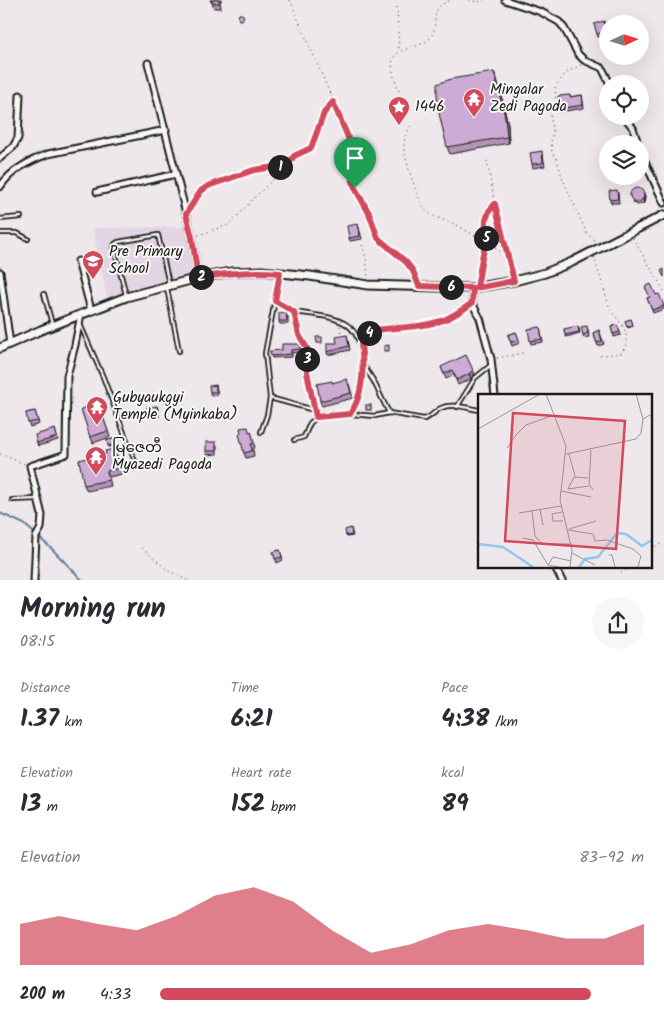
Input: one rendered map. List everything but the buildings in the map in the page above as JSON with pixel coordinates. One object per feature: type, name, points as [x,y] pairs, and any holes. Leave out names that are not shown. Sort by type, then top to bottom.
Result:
[{"type":"main road","points":[[0,348],[52,325],[126,297],[168,285],[232,272],[262,271],[368,285],[475,288],[514,281],[545,273],[593,252],[664,215]]},
{"type":"street","points":[[505,0],[544,13],[559,22],[576,51],[587,61],[602,68],[606,75]]},
{"type":"street","points":[[148,63],[192,237],[198,278]]},
{"type":"street","points":[[0,158],[13,147],[18,138],[20,95]]},
{"type":"street","points":[[0,188],[14,171],[36,158],[166,130]]},
{"type":"street","points":[[97,192],[176,174]]},
{"type":"street","points":[[649,174],[664,203]]},
{"type":"street","points":[[78,261],[91,310]]},
{"type":"street","points":[[0,272],[10,344]]},
{"type":"street","points":[[475,288],[472,303],[480,318],[492,362],[495,394]]},
{"type":"street","points":[[34,580],[37,534],[42,515],[30,466],[66,454],[68,450],[67,376],[81,314]]},
{"type":"street","points":[[556,568],[562,580]]},
{"type":"lane","points":[[0,219],[21,217]]},
{"type":"lane","points":[[0,233],[17,233],[28,239]]},
{"type":"lane","points":[[126,297],[114,248],[115,244],[158,235],[179,351]]},
{"type":"lane","points":[[261,432],[270,398],[265,353],[280,273]]},
{"type":"lane","points":[[44,294],[52,325]]},
{"type":"lane","points":[[275,301],[294,312],[340,320],[348,325],[356,334],[361,344],[362,364],[359,398],[350,414]]},
{"type":"lane","points":[[361,344],[366,335],[376,330],[431,324],[457,314],[472,303]]},
{"type":"lane","points":[[294,312],[299,335],[307,348],[307,372],[316,417]]},
{"type":"lane","points":[[79,323],[103,377],[137,467]]},
{"type":"lane","points":[[457,407],[475,378],[492,362]]},
{"type":"lane","points":[[362,364],[373,380],[389,414]]},
{"type":"lane","points":[[270,398],[314,410]]},
{"type":"lane","points":[[294,440],[304,436],[310,423],[316,417],[350,414],[375,416],[389,414],[427,419],[442,407],[478,410]]},
{"type":"lane","points":[[12,500],[39,499]]},
{"type":"path","points":[[290,0],[350,142],[352,179],[355,188],[369,213],[378,238],[406,262],[413,271],[419,286]]},
{"type":"path","points":[[399,90],[392,66],[395,56],[399,52],[427,42],[431,37],[434,15],[438,8],[447,1],[453,0]]},
{"type":"path","points":[[469,0],[478,2],[484,0]]},
{"type":"path","points":[[397,7],[399,52]]},
{"type":"path","points":[[587,61],[566,73],[555,87],[556,101],[550,111],[553,132],[551,147],[562,177],[588,234],[602,247]]},
{"type":"path","points":[[192,237],[228,225],[288,165],[294,156],[311,148],[324,113],[333,102]]},
{"type":"path","points":[[412,126],[408,131],[404,147],[420,203],[426,212],[456,224],[508,256]]},
{"type":"path","points":[[487,161],[495,204],[514,281]]},
{"type":"path","points":[[186,214],[201,191],[208,186],[254,170],[288,165]]},
{"type":"path","points":[[475,288],[486,242],[486,220],[489,211],[495,204]]},
{"type":"path","points":[[630,233],[664,291]]},
{"type":"path","points":[[362,245],[366,257],[368,285]]},
{"type":"path","points":[[593,252],[610,309],[624,329],[627,340],[625,349],[620,354],[598,356]]},
{"type":"path","points":[[340,320],[340,336]]},
{"type":"path","points":[[492,362],[523,353]]},
{"type":"path","points":[[0,454],[30,466]]},
{"type":"path","points":[[652,547],[664,543]]},
{"type":"path","points":[[142,548],[169,570],[189,580]]},
{"type":"path","points":[[622,573],[629,568]]},
{"type":"shaded area","points":[[189,227],[198,278],[108,304],[93,228]]},
{"type":"waterway","points":[[0,513],[24,524],[82,580]]},
{"type":"place","name":"Mingalar Zedi Pagoda","points":[[474,118]]},
{"type":"place","name":"1446","points":[[399,126]]},
{"type":"place","name":"Pre Primary School","points":[[93,280]]},
{"type":"place","name":"Gubyaukgyi Temple (Myinkaba)","points":[[97,426]]},
{"type":"place","name":"မြဇေတီ Myazedi Pagoda","points":[[96,476]]},
{"type":"route","points":[[355,188],[352,179],[350,142],[333,102],[324,113],[311,148],[294,156],[288,165],[254,170],[208,186],[201,191],[186,214],[192,237],[198,278],[232,272],[262,271],[280,273],[275,301],[294,312],[299,335],[307,348],[307,372],[316,417],[350,414],[356,406],[362,374],[363,357],[361,344],[370,332],[431,324],[457,314],[472,303],[473,288],[477,288],[485,246],[486,220],[489,211],[495,204],[514,281],[477,288],[419,286],[413,271],[406,262],[378,238],[369,213],[355,188]]}]
